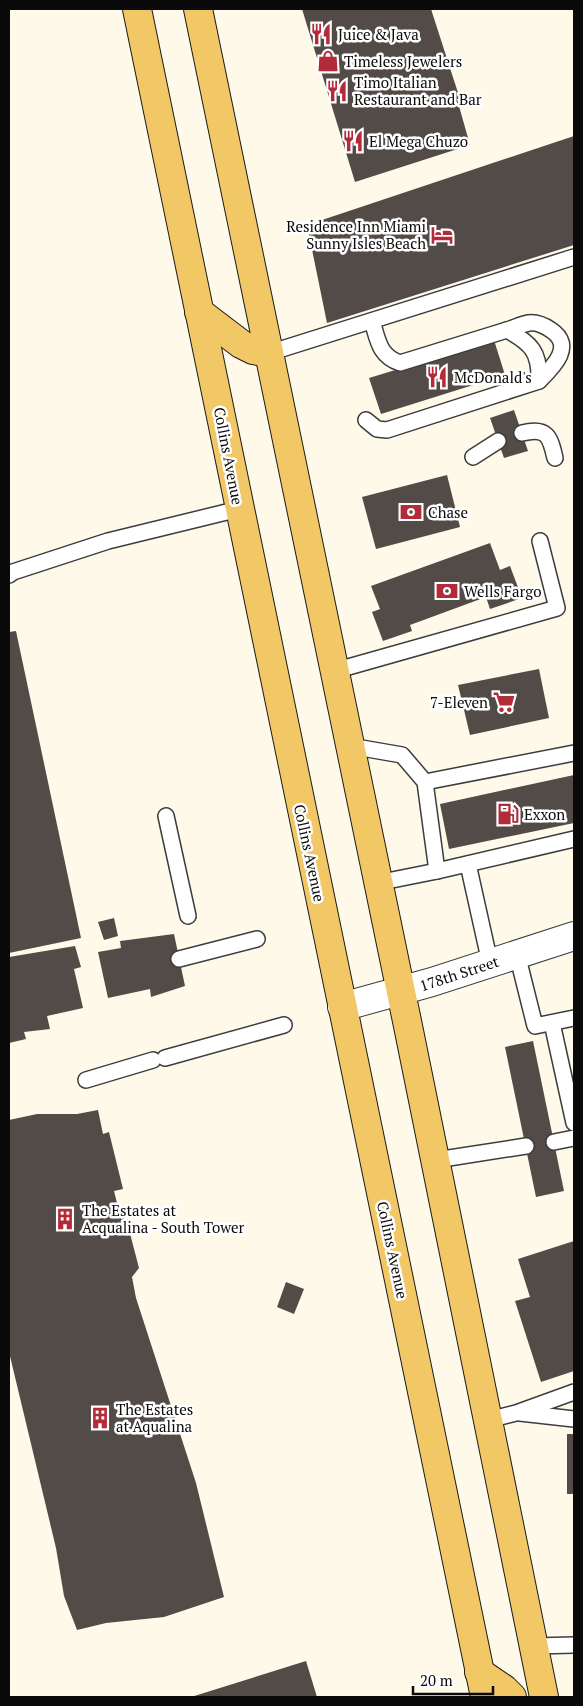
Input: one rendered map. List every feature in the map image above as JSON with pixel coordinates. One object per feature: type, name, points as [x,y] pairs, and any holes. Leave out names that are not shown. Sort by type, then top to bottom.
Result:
[{"type":"main road","name":"Collins Avenue","points":[[137,9],[482,1685]]},
{"type":"main road","points":[[198,9],[436,1160],[544,1697]]},
{"type":"main road","points":[[199,312],[241,344],[253,350],[270,353]]},
{"type":"main road","points":[[482,1685],[504,1689],[512,1697]]},
{"type":"street","name":"178th Street","points":[[342,1007],[400,991],[574,936]]},
{"type":"lane","points":[[270,353],[574,257]]},
{"type":"lane","points":[[366,420],[377,429],[387,430],[540,381],[560,356],[562,344],[556,333],[543,325],[530,323],[400,363],[384,354],[372,321]]},
{"type":"lane","points":[[507,330],[523,339],[534,352],[540,365],[540,381]]},
{"type":"lane","points":[[522,433],[534,430],[545,433],[551,441],[555,458]]},
{"type":"lane","points":[[472,457],[498,441]]},
{"type":"lane","points":[[9,575],[13,572],[108,541],[239,509]]},
{"type":"lane","points":[[334,672],[557,608],[540,541]]},
{"type":"lane","points":[[350,746],[402,755],[425,782],[437,871]]},
{"type":"lane","points":[[425,782],[574,753]]},
{"type":"lane","points":[[166,816],[188,916]]},
{"type":"lane","points":[[377,882],[437,871],[574,839]]},
{"type":"lane","points":[[468,864],[490,963]]},
{"type":"lane","points":[[179,959],[257,939]]},
{"type":"lane","points":[[517,954],[535,1026],[574,1018]]},
{"type":"lane","points":[[552,1023],[574,1123]]},
{"type":"lane","points":[[86,1080],[284,1025]]},
{"type":"lane","points":[[554,1142],[574,1138]]},
{"type":"lane","points":[[436,1160],[526,1146]]},
{"type":"lane","points":[[488,1420],[516,1413],[574,1392]]},
{"type":"lane","points":[[516,1413],[574,1419]]},
{"type":"lane","points":[[534,1646],[574,1645]]},
{"type":"building","points":[[302,9],[431,9],[460,99],[457,99],[470,145],[355,182]]},
{"type":"building","name":"Residence Inn Miami Sunny Isles Beach","points":[[574,136],[574,245],[327,323],[307,225]]},
{"type":"building","name":"McDonald's","points":[[494,340],[505,375],[381,414],[369,378]]},
{"type":"building","points":[[514,410],[528,451],[504,458],[490,418]]},
{"type":"building","name":"Chase","points":[[447,475],[460,527],[376,549],[362,497]]},
{"type":"building","name":"Wells Fargo","points":[[490,543],[500,570],[510,566],[522,598],[490,609],[486,597],[410,625],[412,631],[383,641],[372,612],[380,609],[371,586]]},
{"type":"building","points":[[16,631],[81,938],[9,953],[9,632]]},
{"type":"building","name":"7-Eleven","points":[[539,669],[549,718],[470,735],[458,685]]},
{"type":"building","name":"Exxon","points":[[574,775],[574,823],[449,849],[440,804]]},
{"type":"building","points":[[114,918],[118,936],[104,940],[98,922]]},
{"type":"building","points":[[174,934],[185,986],[151,997],[150,989],[108,998],[98,952],[121,948],[120,941]]},
{"type":"building","points":[[75,946],[81,967],[74,969],[83,1008],[47,1016],[50,1029],[24,1032],[26,1039],[9,1043],[9,957]]},
{"type":"building","points":[[533,1041],[564,1191],[536,1197],[505,1047]]},
{"type":"building","points":[[98,1110],[103,1134],[109,1132],[123,1189],[114,1191],[121,1219],[124,1218],[125,1223],[127,1222],[139,1268],[132,1277],[136,1298],[196,1483],[224,1597],[164,1617],[106,1623],[77,1630],[64,1596],[56,1548],[9,1352],[9,1120],[37,1114],[77,1114]]},
{"type":"building","points":[[574,1241],[574,1371],[541,1382],[515,1301],[530,1297],[518,1259]]},
{"type":"building","points":[[286,1282],[304,1289],[294,1314],[277,1307]]},
{"type":"building","points":[[567,1434],[574,1434],[574,1494],[567,1494]]},
{"type":"building","points":[[306,1661],[317,1697],[191,1697]]},
{"type":"place","name":"Juice & Java","points":[[321,34]]},
{"type":"place","name":"Timeless Jewelers","points":[[328,61]]},
{"type":"place","name":"Timo Italian Restaurant and Bar","points":[[337,91]]},
{"type":"place","name":"El Mega Chuzo","points":[[353,141]]},
{"type":"place","name":"Residence Inn Miami Sunny Isles Beach","points":[[442,235]]},
{"type":"place","name":"McDonald's","points":[[437,377]]},
{"type":"place","name":"Chase","points":[[411,512]]},
{"type":"place","name":"Wells Fargo","points":[[447,591]]},
{"type":"place","name":"7-Eleven","points":[[504,702]]},
{"type":"place","name":"Exxon","points":[[508,814]]},
{"type":"place","name":"The Estates at Acqualina - South Tower","points":[[65,1219]]},
{"type":"place","name":"The Estates at Aqualina","points":[[100,1418]]}]
